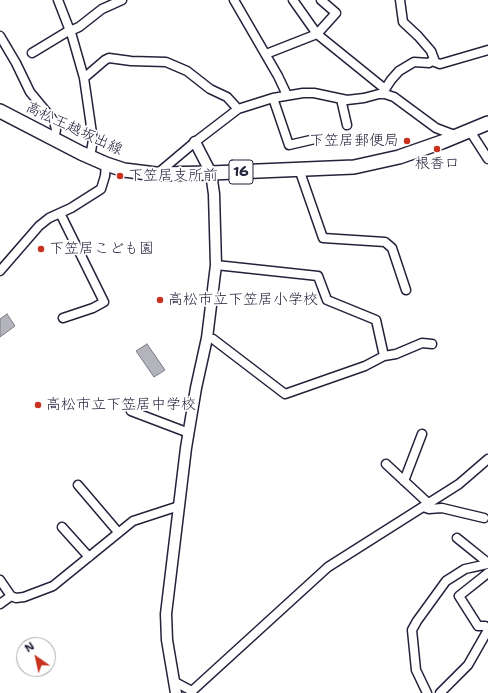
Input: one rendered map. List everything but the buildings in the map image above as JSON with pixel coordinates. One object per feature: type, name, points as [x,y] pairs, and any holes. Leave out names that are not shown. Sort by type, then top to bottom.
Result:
[{"type":"main road","name":"高松王越坂出線","points":[[0,111],[106,164],[124,170],[156,174],[354,167],[399,157],[488,123]]},
{"type":"street","points":[[58,0],[70,31],[84,78],[93,140],[90,157]]},
{"type":"street","points":[[32,53],[79,27],[102,9],[122,0]]},
{"type":"street","points":[[234,0],[266,54],[287,95]]},
{"type":"street","points":[[293,0],[317,34],[383,92],[394,97],[436,128],[457,136]]},
{"type":"street","points":[[266,54],[317,34],[336,13],[321,0]]},
{"type":"street","points":[[400,0],[403,22],[431,51],[434,59],[432,60]]},
{"type":"street","points":[[0,36],[16,63],[30,92],[54,120],[56,130],[54,139]]},
{"type":"street","points":[[432,60],[440,64],[488,50]]},
{"type":"street","points":[[84,78],[104,60],[110,58],[131,61],[166,62],[187,71],[210,89],[227,97],[238,109]]},
{"type":"street","points":[[156,174],[238,109],[273,98],[303,93],[314,93],[341,99],[356,100],[383,92],[399,71],[414,62],[429,63],[432,60]]},
{"type":"street","points":[[273,98],[289,145],[315,139]]},
{"type":"street","points":[[341,99],[347,125]]},
{"type":"street","points":[[470,131],[488,159]]},
{"type":"street","points":[[176,693],[167,640],[166,614],[186,448],[196,388],[207,338],[216,265],[214,194],[211,173],[195,142]]},
{"type":"street","points":[[0,270],[49,218],[71,208],[101,189],[105,176],[106,164]]},
{"type":"street","points":[[299,169],[323,238],[385,242],[392,248],[406,290]]},
{"type":"street","points":[[60,213],[104,302],[93,308],[63,318]]},
{"type":"street","points":[[216,265],[318,276],[327,300],[376,320],[384,356]]},
{"type":"street","points":[[207,338],[213,339],[285,394],[365,366],[384,356],[396,354],[422,343],[432,344]]},
{"type":"street","points":[[131,411],[189,433]]},
{"type":"street","points":[[404,481],[422,434]]},
{"type":"street","points":[[175,682],[193,692],[328,567],[459,484],[488,459]]},
{"type":"street","points":[[386,464],[404,481],[429,509],[442,508],[484,518]]},
{"type":"street","points":[[78,485],[118,532]]},
{"type":"street","points":[[0,580],[11,596],[16,598],[24,597],[53,586],[133,521],[179,506]]},
{"type":"street","points":[[62,527],[89,556]]},
{"type":"street","points":[[457,538],[488,563]]},
{"type":"street","points":[[427,693],[416,670],[412,630],[446,581],[465,569],[488,563]]},
{"type":"street","points":[[440,693],[468,665],[488,630],[486,626],[478,626],[459,596],[488,573]]},
{"type":"street","points":[[0,604],[11,596]]},
{"type":"shaded area","points":[[7,314],[15,326],[0,337],[0,319]]},
{"type":"shaded area","points":[[147,344],[165,370],[154,377],[136,351]]},
{"type":"place","name":"下笠居郵便局","points":[[407,141]]},
{"type":"place","name":"根香口","points":[[437,149]]},
{"type":"place","name":"下笠居支所前","points":[[120,176]]},
{"type":"place","name":"下笠居こども園","points":[[41,249]]},
{"type":"place","name":"高松市立下笠居小学校","points":[[160,300]]},
{"type":"place","name":"高松市立下笠居中学校","points":[[38,405]]}]
